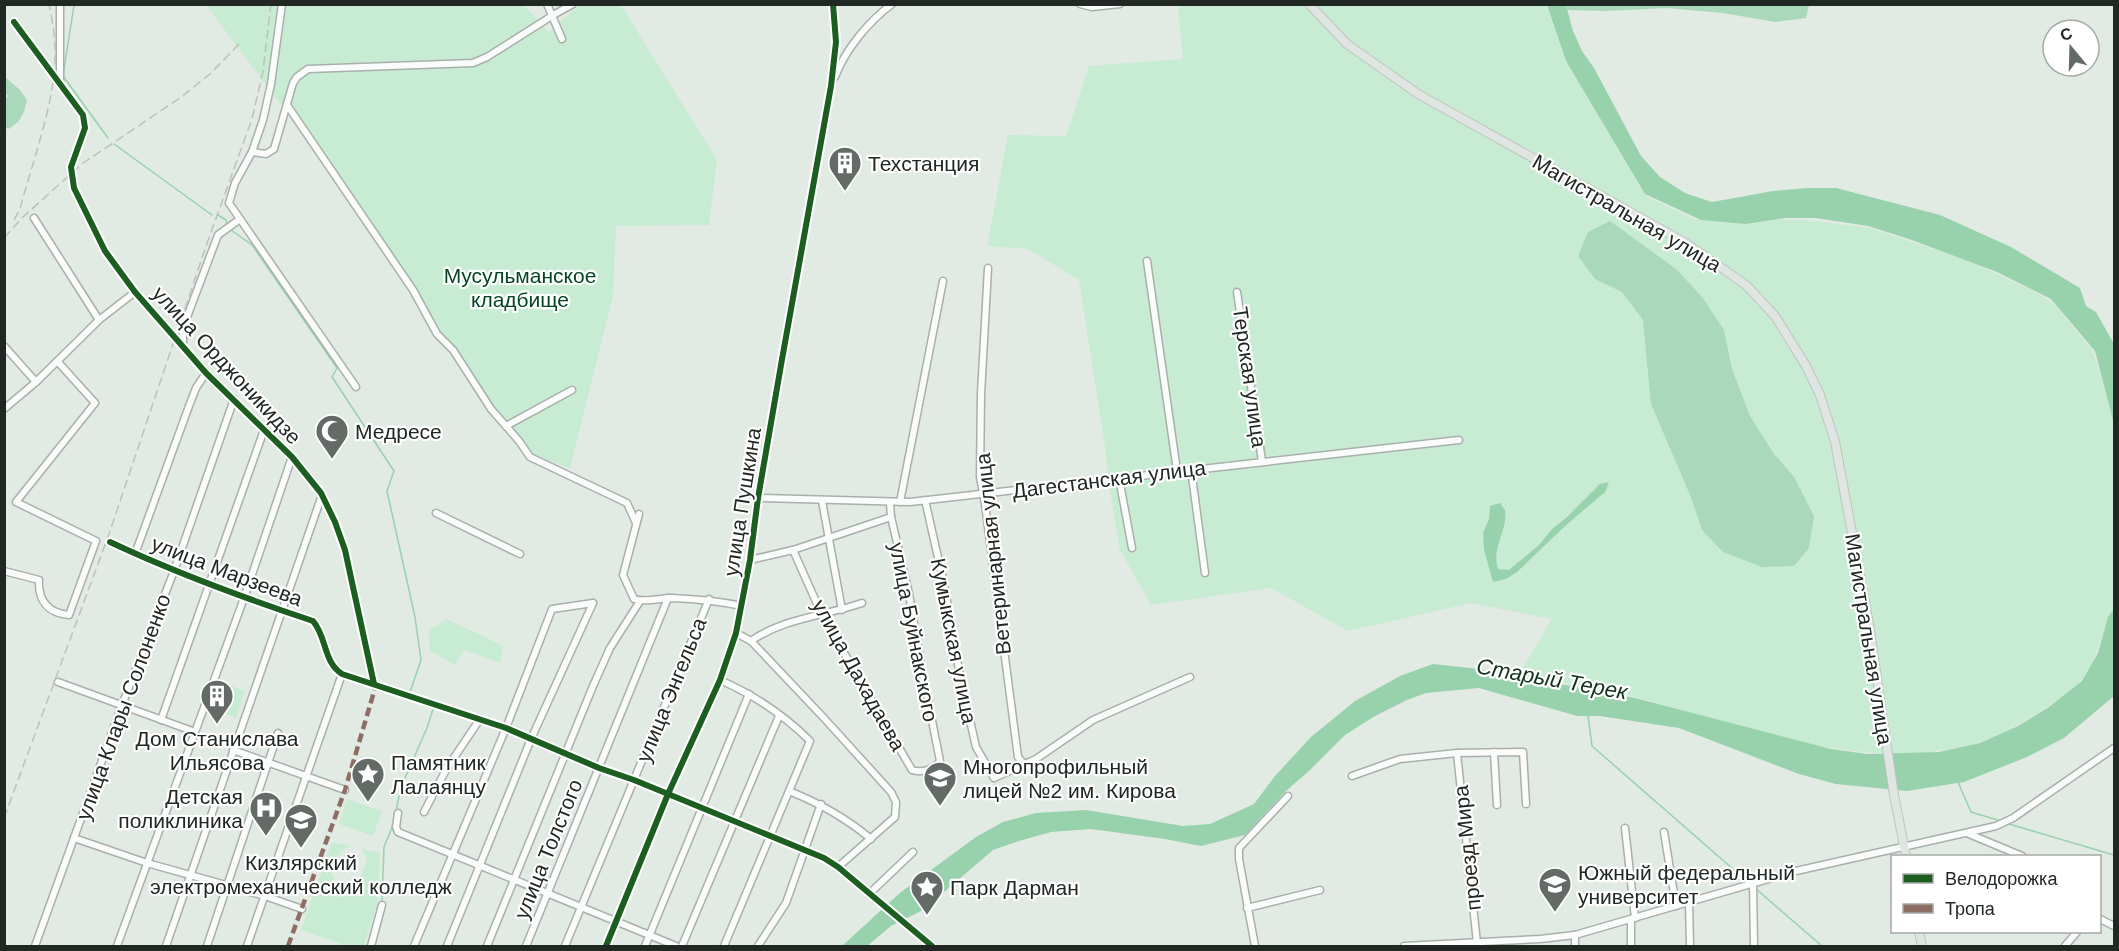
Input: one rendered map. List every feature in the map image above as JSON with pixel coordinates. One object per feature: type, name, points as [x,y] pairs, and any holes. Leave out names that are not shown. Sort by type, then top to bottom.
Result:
[{"type":"main road","name":"Магистральная улица","points":[[1309,4],[1347,44],[1409,88],[1686,243],[1746,285],[1774,316],[1806,366],[1829,418],[1869,624],[1894,795],[1906,855]]},
{"type":"street","points":[[60,4],[60,83]]},
{"type":"street","points":[[282,4],[271,84],[263,120],[252,152],[235,183],[229,203],[356,387]]},
{"type":"street","points":[[547,4],[562,39]]},
{"type":"street","points":[[252,152],[266,154],[274,149],[293,83],[308,69],[466,65],[488,57],[573,4]]},
{"type":"street","name":"улица Пушкина","points":[[606,946],[668,794],[720,680],[736,633],[831,86],[836,42],[833,4]]},
{"type":"street","name":"улица Пушкина","points":[[831,86],[846,53],[876,18],[892,4]]},
{"type":"street","points":[[1080,4],[1092,7],[1120,4]]},
{"type":"street","name":"улица Орджоникидзе","points":[[14,22],[83,115],[85,128],[71,167],[74,188],[105,251],[135,292],[206,373],[292,457],[322,495],[345,550],[374,684]]},
{"type":"street","points":[[287,105],[413,290],[436,334],[453,351],[491,410],[530,457],[627,503],[636,523]]},
{"type":"street","points":[[34,218],[99,320]]},
{"type":"street","name":"улица Орджоникидзе","points":[[183,346],[183,328],[218,236],[240,219]]},
{"type":"street","points":[[1147,261],[1177,471]]},
{"type":"street","name":"Ветеринарная улица","points":[[987,268],[980,477],[1018,757],[1024,764]]},
{"type":"street","points":[[900,502],[943,281]]},
{"type":"street","points":[[4,409],[58,362],[99,320],[135,292]]},
{"type":"street","name":"Терская улица","points":[[1237,292],[1262,462]]},
{"type":"street","points":[[4,346],[36,382]]},
{"type":"street","points":[[4,571],[39,580],[39,593],[49,609],[58,614],[69,615],[96,541],[16,502],[95,403],[58,362]]},
{"type":"street","points":[[135,554],[196,388],[206,373]]},
{"type":"street","points":[[506,426],[572,390]]},
{"type":"street","name":"улица Клары Солоненко","points":[[35,946],[122,705],[174,570],[234,399]]},
{"type":"street","points":[[161,720],[264,430]]},
{"type":"street","name":"Дагестанская улица","points":[[758,498],[890,503],[1459,440]]},
{"type":"street","points":[[117,946],[244,598],[292,457]]},
{"type":"street","points":[[1191,469],[1205,573]]},
{"type":"street","points":[[1119,478],[1132,548]]},
{"type":"street","points":[[166,946],[322,495]]},
{"type":"street","name":"Кумыкская улица","points":[[925,500],[976,747],[994,778],[1024,764]]},
{"type":"street","points":[[822,501],[842,610]]},
{"type":"street","name":"улица Буйнакского","points":[[890,503],[940,761]]},
{"type":"street","points":[[436,513],[520,554]]},
{"type":"street","points":[[487,946],[565,752],[610,648],[640,601],[634,599],[623,574],[639,514]]},
{"type":"street","points":[[750,560],[793,550],[891,517]]},
{"type":"street","name":"улица Марзеева","points":[[110,542],[208,584],[313,621],[329,661],[340,674]]},
{"type":"street","name":"улица Дахадаева","points":[[793,550],[822,615],[912,770],[919,772],[936,766],[940,761]]},
{"type":"street","name":"улица Пушкина","points":[[640,601],[668,598],[709,600],[742,606]]},
{"type":"street","name":"улица Толстого","points":[[526,946],[668,598]]},
{"type":"street","name":"улица Энгельса","points":[[565,946],[709,600]]},
{"type":"street","points":[[414,946],[506,728],[552,609],[593,603],[531,739],[447,946]]},
{"type":"street","points":[[751,641],[762,633],[793,621],[862,603]]},
{"type":"street","points":[[736,633],[751,641],[823,717],[891,792],[896,802],[895,817],[838,867]]},
{"type":"street","points":[[247,946],[340,674],[506,728],[599,768],[634,780],[824,858],[838,867],[931,946]]},
{"type":"street","points":[[1024,764],[1058,746],[1093,720],[1190,677]]},
{"type":"street","points":[[720,680],[749,694],[795,727],[810,741],[724,946]]},
{"type":"street","points":[[58,682],[195,732]]},
{"type":"street","points":[[645,946],[749,694]]},
{"type":"street","points":[[682,946],[779,716]]},
{"type":"street","points":[[424,812],[447,768],[480,719]]},
{"type":"street","points":[[207,946],[278,733]]},
{"type":"street","points":[[1404,946],[1480,944],[1575,935],[1832,862],[1996,826],[2013,818],[2115,748]]},
{"type":"street","points":[[233,750],[345,790]]},
{"type":"street","points":[[1494,752],[1497,805]]},
{"type":"street","points":[[1352,776],[1400,759],[1456,753],[1523,752],[1526,804]]},
{"type":"street","name":"проезд Мира","points":[[1456,753],[1480,944]]},
{"type":"street","points":[[789,791],[821,804],[871,839]]},
{"type":"street","points":[[1255,946],[1239,848],[1288,796]]},
{"type":"street","points":[[758,946],[786,903],[821,804]]},
{"type":"street","points":[[398,813],[396,827],[398,832],[649,937],[676,946]]},
{"type":"street","points":[[1625,828],[1633,919],[1631,946]]},
{"type":"street","points":[[1664,832],[1676,906]]},
{"type":"street","points":[[1968,833],[2020,855]]},
{"type":"street","points":[[74,838],[147,863],[265,896],[302,909]]},
{"type":"street","points":[[869,894],[913,852]]},
{"type":"street","points":[[1753,883],[1754,946]]},
{"type":"street","points":[[1247,908],[1320,890]]},
{"type":"street","points":[[1689,902],[1690,946]]},
{"type":"street","points":[[370,946],[382,905]]},
{"type":"street","points":[[2101,919],[2115,926]]},
{"type":"street","points":[[2065,946],[2076,933]]},
{"type":"street","points":[[1575,935],[1575,946]]},
{"type":"street","points":[[1540,939],[1540,946]]},
{"type":"green space","name":"Мусульманское кладбище","points":[[206,5],[524,5],[549,32],[579,5],[621,5],[717,160],[709,225],[616,226],[613,296],[570,468],[522,452],[329,169]]},
{"type":"green space","points":[[1178,5],[1547,6],[1565,59],[1646,196],[1694,219],[1748,224],[1778,219],[1870,228],[1966,260],[2032,290],[2054,304],[2093,351],[2114,422],[2114,609],[2086,675],[2075,687],[2053,703],[2011,729],[1985,741],[1922,753],[1877,753],[1832,748],[1788,739],[1612,691],[1518,676],[1552,619],[1471,603],[1348,631],[1271,588],[1151,605],[1120,550],[1079,280],[1028,249],[987,246],[1008,135],[1066,136],[1089,66],[1183,59]]},
{"type":"green space","points":[[447,619],[503,646],[500,663],[464,650],[455,665],[430,651],[429,630]]},
{"type":"green space","points":[[221,682],[245,691],[236,718],[210,708]]},
{"type":"green space","points":[[347,799],[382,811],[373,836],[339,824]]},
{"type":"green space","points":[[332,842],[351,846],[341,851],[332,874],[335,882],[351,888],[359,882],[367,860],[362,849],[380,853],[377,905],[363,946],[348,946],[301,930]]},
{"type":"shaded area","points":[[1547,5],[1566,5],[1573,31],[1582,51],[1594,68],[1641,156],[1660,177],[1685,193],[1712,202],[1773,191],[1836,188],[1940,215],[2011,247],[2080,288],[2086,306],[2096,312],[2114,344],[2114,424],[2095,351],[2051,299],[1997,272],[1868,226],[1816,218],[1785,218],[1746,224],[1701,220],[1645,194],[1566,61]]},
{"type":"shaded area","points":[[1566,5],[1809,5],[1806,18],[1775,22],[1723,13],[1667,8],[1567,10]]},
{"type":"shaded area","points":[[5,77],[20,90],[27,100],[21,117],[8,129],[5,126],[5,100],[8,96],[5,92]]},
{"type":"shaded area","points":[[1610,221],[1676,269],[1703,298],[1724,330],[1732,369],[1750,416],[1774,454],[1794,477],[1814,516],[1809,548],[1794,566],[1762,567],[1723,552],[1702,530],[1690,495],[1651,404],[1643,320],[1622,292],[1595,279],[1578,256],[1588,232]]},
{"type":"shaded area","points":[[1609,482],[1605,492],[1517,572],[1506,579],[1493,582],[1484,550],[1483,533],[1489,519],[1490,506],[1500,503],[1505,510],[1496,561],[1498,569],[1509,570],[1539,545],[1552,529],[1600,484]]},
{"type":"shaded area","points":[[2114,609],[2114,696],[2064,738],[2027,757],[1964,782],[1907,791],[1836,784],[1799,774],[1679,728],[1600,716],[1577,716],[1479,688],[1426,693],[1375,716],[1345,735],[1286,791],[1245,835],[1201,846],[1091,829],[1051,832],[993,850],[923,910],[891,926],[867,946],[842,946],[901,892],[976,837],[1003,822],[1036,813],[1086,810],[1183,826],[1210,824],[1254,804],[1275,776],[1311,737],[1355,701],[1400,676],[1433,664],[1479,669],[1635,698],[1831,749],[1867,754],[1939,752],[1980,743],[2018,726],[2049,707],[2082,681],[2098,653],[2108,617]]},
{"type":"waterway","points":[[74,5],[63,76],[108,138]]},
{"type":"waterway","points":[[114,144],[212,215]]},
{"type":"waterway","points":[[218,215],[226,220],[227,224]]},
{"type":"waterway","points":[[231,230],[252,245],[337,368],[332,377],[394,471],[387,491],[415,617],[421,660],[410,692]]},
{"type":"waterway","points":[[396,811],[401,787],[427,728],[434,706]]},
{"type":"waterway","points":[[1588,716],[1592,746],[1749,883]]},
{"type":"waterway","points":[[1958,782],[1971,812],[2001,821]]},
{"type":"waterway","points":[[2009,824],[2114,855]]},
{"type":"waterway","points":[[382,902],[384,847],[393,825]]},
{"type":"waterway","points":[[1755,888],[1822,946]]},
{"type":"railway","points":[[14,220],[20,209],[37,151],[52,88],[55,44],[49,4]]},
{"type":"railway","points":[[4,818],[109,534],[206,246],[252,119],[263,71],[271,4]]},
{"type":"railway","points":[[4,238],[23,217],[83,163],[180,98],[210,74],[242,41]]},
{"type":"marked path","points":[[288,946],[345,790],[376,685]]},
{"type":"cycle path","points":[[606,946],[668,794],[720,680],[736,633],[831,86],[836,42],[833,4]]},
{"type":"cycle path","points":[[14,22],[83,115],[85,128],[71,167],[74,188],[105,251],[135,292],[206,373],[292,457],[321,493],[345,550],[374,684]]},
{"type":"cycle path","points":[[110,542],[210,584],[313,621],[321,634],[331,663],[342,674],[506,728],[599,768],[634,780],[824,858],[838,867],[932,946]]},
{"type":"place","name":"Техстанция","points":[[845,192]]},
{"type":"place","name":"Медресе","points":[[332,460]]},
{"type":"place","name":"Дом Станислава Ильясова","points":[[217,725]]},
{"type":"place","name":"Памятник Лалаянцу","points":[[368,803]]},
{"type":"place","name":"Многопрофильный лицей №2 им. Кирова","points":[[940,807]]},
{"type":"place","name":"Детская поликлиника","points":[[266,837]]},
{"type":"place","name":"Кизлярский электромеханический колледж","points":[[301,849]]},
{"type":"place","name":"Южный федеральный университет","points":[[1555,913]]},
{"type":"place","name":"Парк Дарман","points":[[927,916]]},
{"type":"water label","name":"Старый Терек","points":[[1552,679]]}]
